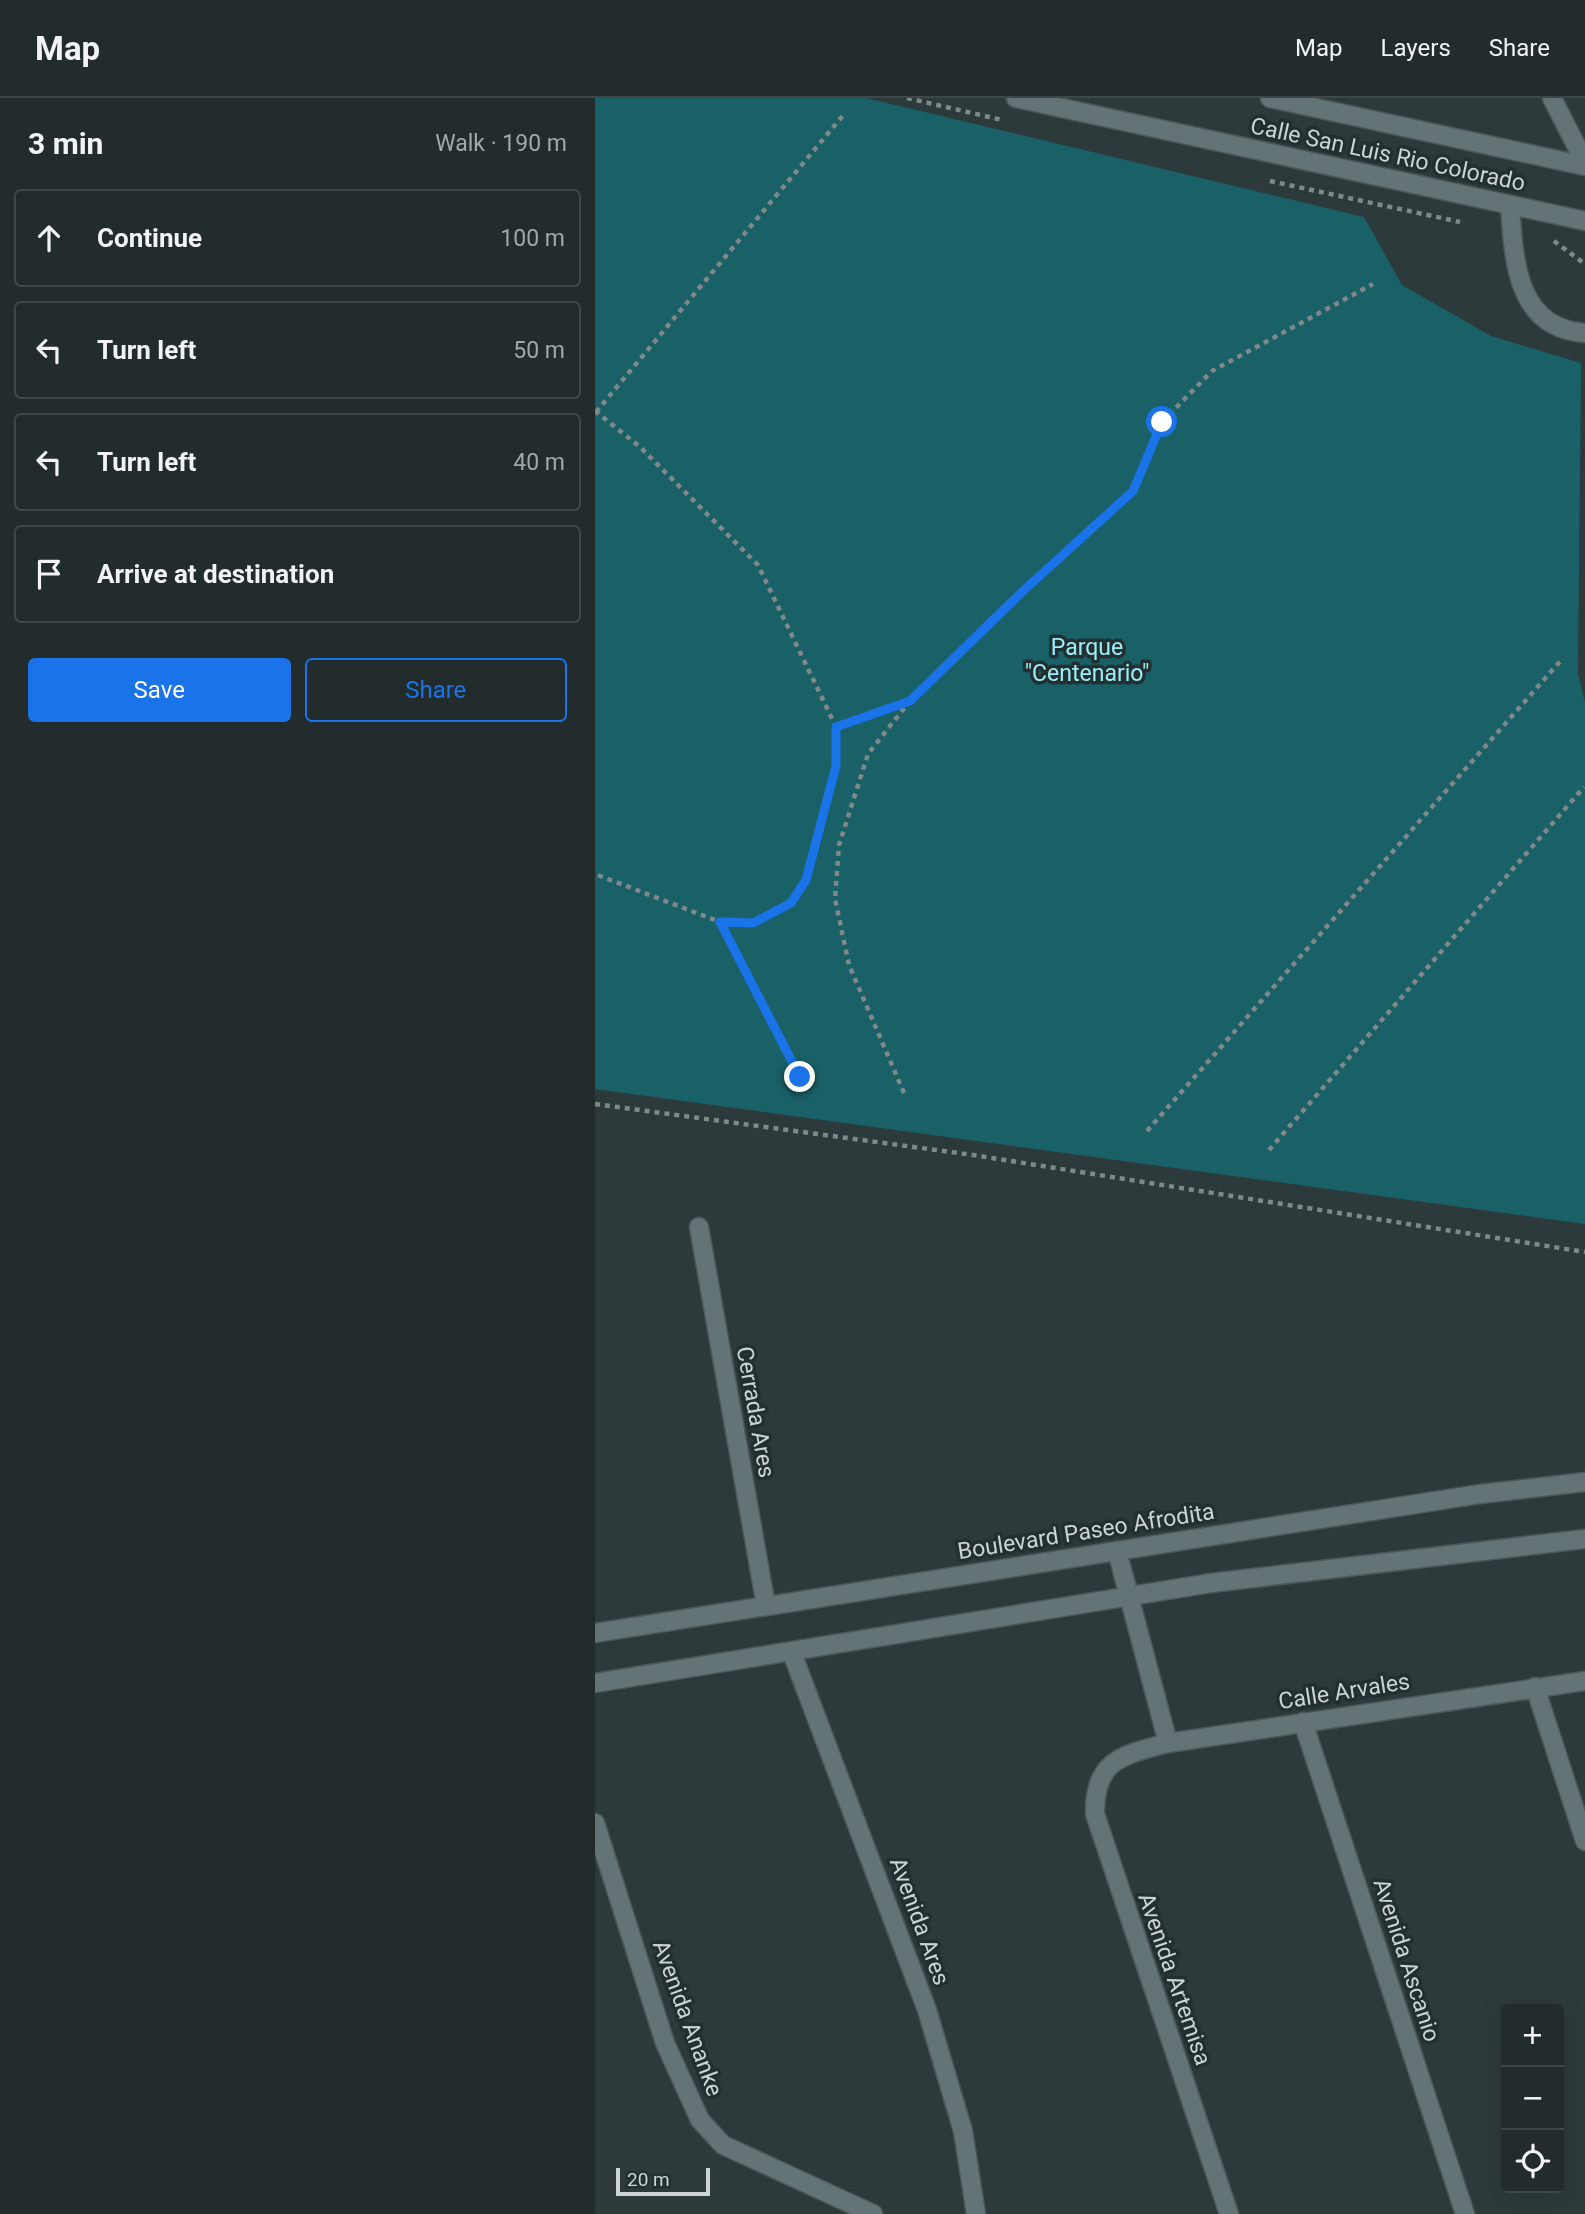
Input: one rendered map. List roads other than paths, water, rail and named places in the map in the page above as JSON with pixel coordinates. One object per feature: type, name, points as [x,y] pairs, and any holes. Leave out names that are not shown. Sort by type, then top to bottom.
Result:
[{"type":"street","name":"Calle San Luis Rio Colorado","points":[[1016,98],[1585,220]]},
{"type":"street","name":"Calle San Luis Rio Colorado","points":[[1270,98],[1585,164]]},
{"type":"street","points":[[1552,98],[1585,164]]},
{"type":"street","points":[[1510,206],[1514,263],[1528,300],[1541,315],[1560,327],[1585,333]]},
{"type":"street","name":"Cerrada Ares","points":[[699,1227],[766,1606]]},
{"type":"street","name":"Boulevard Paseo Afrodita","points":[[595,1633],[1480,1494],[1585,1482]]},
{"type":"street","points":[[595,1683],[792,1653],[1128,1595],[1585,1539]]},
{"type":"street","points":[[1117,1551],[1168,1742]]},
{"type":"street","name":"Avenida Ares","points":[[792,1653],[927,2010],[963,2131],[977,2214]]},
{"type":"street","name":"Calle Arvales","points":[[1113,1761],[1168,1742],[1585,1681]]},
{"type":"street","points":[[1535,1687],[1585,1841]]},
{"type":"street","name":"Avenida Ascanio","points":[[1303,1722],[1465,2214]]},
{"type":"street","name":"Avenida Artemisa","points":[[1113,1761],[1098,1781],[1095,1814],[1229,2214]]},
{"type":"street","name":"Avenida Ananke","points":[[595,1823],[666,2043],[700,2120],[723,2145],[873,2214]]},
{"type":"park label","name":"Parque \"Centenario\"","points":[[1087,660]]}]
